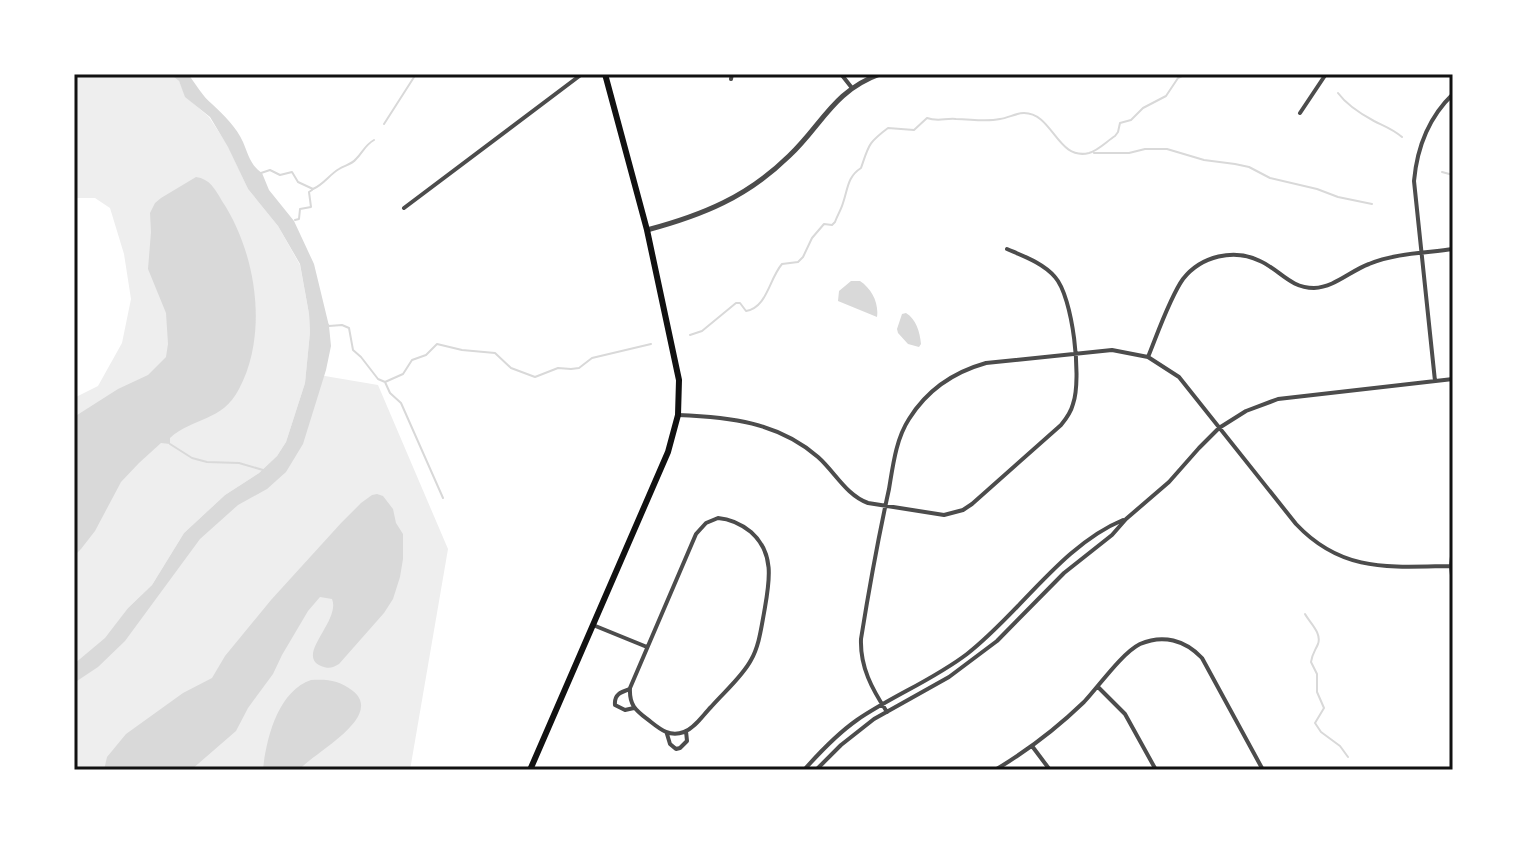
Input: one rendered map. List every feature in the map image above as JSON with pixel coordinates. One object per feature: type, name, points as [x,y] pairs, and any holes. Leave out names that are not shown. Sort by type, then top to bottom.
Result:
[{"type":"main road","points":[[530,770],[668,452],[678,415],[679,380],[647,230],[605,74]]},
{"type":"street","points":[[404,208],[582,74]]},
{"type":"street","points":[[841,74],[852,88]]},
{"type":"street","points":[[647,230],[702,213],[744,192],[789,157],[831,107],[852,88],[880,74]]},
{"type":"street","points":[[1300,113],[1326,74]]},
{"type":"street","points":[[1435,381],[1414,197],[1415,165],[1431,123],[1453,94]]},
{"type":"street","points":[[678,415],[745,421],[783,433],[819,458],[859,500],[944,515],[963,510],[1068,416],[1077,384],[1070,311],[1061,285],[1040,265],[1007,249]]},
{"type":"street","points":[[1148,357],[1184,279],[1210,259],[1230,255],[1252,258],[1296,285],[1313,288],[1331,284],[1383,259],[1453,249]]},
{"type":"street","points":[[887,712],[864,669],[860,654],[885,506],[900,439],[917,407],[939,385],[961,371],[986,363],[1112,350],[1148,357],[1179,377],[1296,524],[1315,542],[1342,557],[1370,565],[1451,566]]},
{"type":"street","points":[[816,770],[856,732],[949,677],[997,641],[1050,586],[1169,482],[1219,428],[1246,411],[1278,399],[1453,379]]},
{"type":"street","points":[[667,733],[686,731],[693,726],[747,667],[755,652],[769,580],[769,561],[755,536],[741,524],[725,519],[712,520],[701,527],[630,689],[630,701],[634,708],[667,733],[670,744],[676,749],[687,741],[686,731]]},
{"type":"street","points":[[804,770],[840,733],[950,666],[990,634],[1080,548],[1106,527],[1126,519]]},
{"type":"street","points":[[1453,547],[1453,584]]},
{"type":"street","points":[[593,625],[647,647]]},
{"type":"street","points":[[990,634],[997,641]]},
{"type":"street","points":[[995,770],[1032,746],[1073,711],[1132,649],[1165,639],[1186,644],[1202,658],[1263,770]]},
{"type":"street","points":[[1098,687],[1125,714],[1156,770]]},
{"type":"street","points":[[630,689],[616,696],[615,705],[625,710],[634,708]]},
{"type":"street","points":[[1032,746],[1050,770]]},
{"type":"shaded area","points":[[74,74],[170,74],[179,81],[186,97],[209,117],[228,146],[248,189],[278,226],[300,265],[309,314],[305,383],[286,442],[277,456],[259,473],[225,495],[184,533],[152,585],[128,608],[112,630],[214,517],[284,456],[319,375],[378,385],[448,549],[410,770],[74,770],[74,398],[98,386],[122,343],[131,299],[124,254],[110,208],[95,198],[74,198]]},
{"type":"shaded area","points":[[170,74],[188,74],[205,98],[229,122],[252,163],[262,173],[269,190],[294,221],[314,264],[331,346],[303,444],[286,472],[267,489],[238,505],[200,539],[125,641],[98,667],[74,683],[74,664],[105,638],[128,608],[152,585],[184,533],[225,495],[259,473],[277,456],[286,442],[305,383],[310,332],[300,264],[278,226],[248,189],[210,117],[185,97],[179,81]]},
{"type":"shaded area","points":[[196,177],[209,182],[234,221],[250,268],[256,318],[248,367],[239,389],[224,408],[179,431],[170,438],[170,444],[161,443],[121,482],[95,531],[74,556],[74,417],[118,389],[148,375],[166,357],[166,313],[148,269],[150,213],[161,198]]},
{"type":"shaded area","points":[[851,281],[860,281],[871,292],[876,302],[877,317],[838,301],[839,291]]},
{"type":"shaded area","points":[[906,313],[917,326],[919,347],[908,344],[898,333],[902,314]]},
{"type":"shaded area","points":[[377,494],[383,496],[393,509],[396,523],[403,534],[400,577],[393,599],[384,613],[339,664],[326,668],[314,661],[315,646],[333,608],[332,599],[320,597],[308,611],[273,674],[248,708],[236,731],[191,770],[104,770],[107,757],[126,734],[183,693],[212,678],[225,656],[271,600],[361,503]]},
{"type":"shaded area","points":[[311,680],[333,681],[348,687],[360,701],[360,712],[343,734],[299,770],[263,770],[267,744],[282,705],[290,694]]},
{"type":"waterway","points":[[384,124],[416,74]]},
{"type":"waterway","points":[[690,335],[702,331],[736,303],[740,303],[746,311],[759,304],[782,264],[798,262],[824,224],[832,225],[835,222],[850,179],[861,168],[873,141],[888,128],[914,130],[927,118],[989,120],[1024,113],[1042,120],[1069,150],[1078,154],[1089,153],[1115,136],[1120,123],[1131,120],[1143,108],[1166,96],[1178,78],[1186,74]]},
{"type":"waterway","points":[[1195,74],[1207,74]]},
{"type":"waterway","points":[[1338,93],[1359,112],[1402,137]]},
{"type":"waterway","points":[[261,173],[270,170],[280,175],[292,172],[298,182],[313,189],[335,171],[354,161],[374,140]]},
{"type":"waterway","points":[[1094,153],[1167,149],[1204,160],[1249,167],[1270,178],[1372,204]]},
{"type":"waterway","points":[[1442,172],[1453,175]]},
{"type":"waterway","points":[[295,220],[299,219],[300,209],[311,207],[309,192],[312,190]]},
{"type":"waterway","points":[[327,324],[349,328],[353,350],[401,403],[443,498]]},
{"type":"waterway","points":[[385,382],[403,374],[412,360],[426,355],[437,344],[495,353],[511,368],[535,377],[558,368],[579,368],[592,358],[651,344]]},
{"type":"waterway","points":[[170,444],[192,458],[239,463],[263,470]]},
{"type":"waterway","points":[[1305,614],[1319,640],[1311,662],[1317,674],[1317,692],[1324,708],[1315,723],[1348,757]]}]
